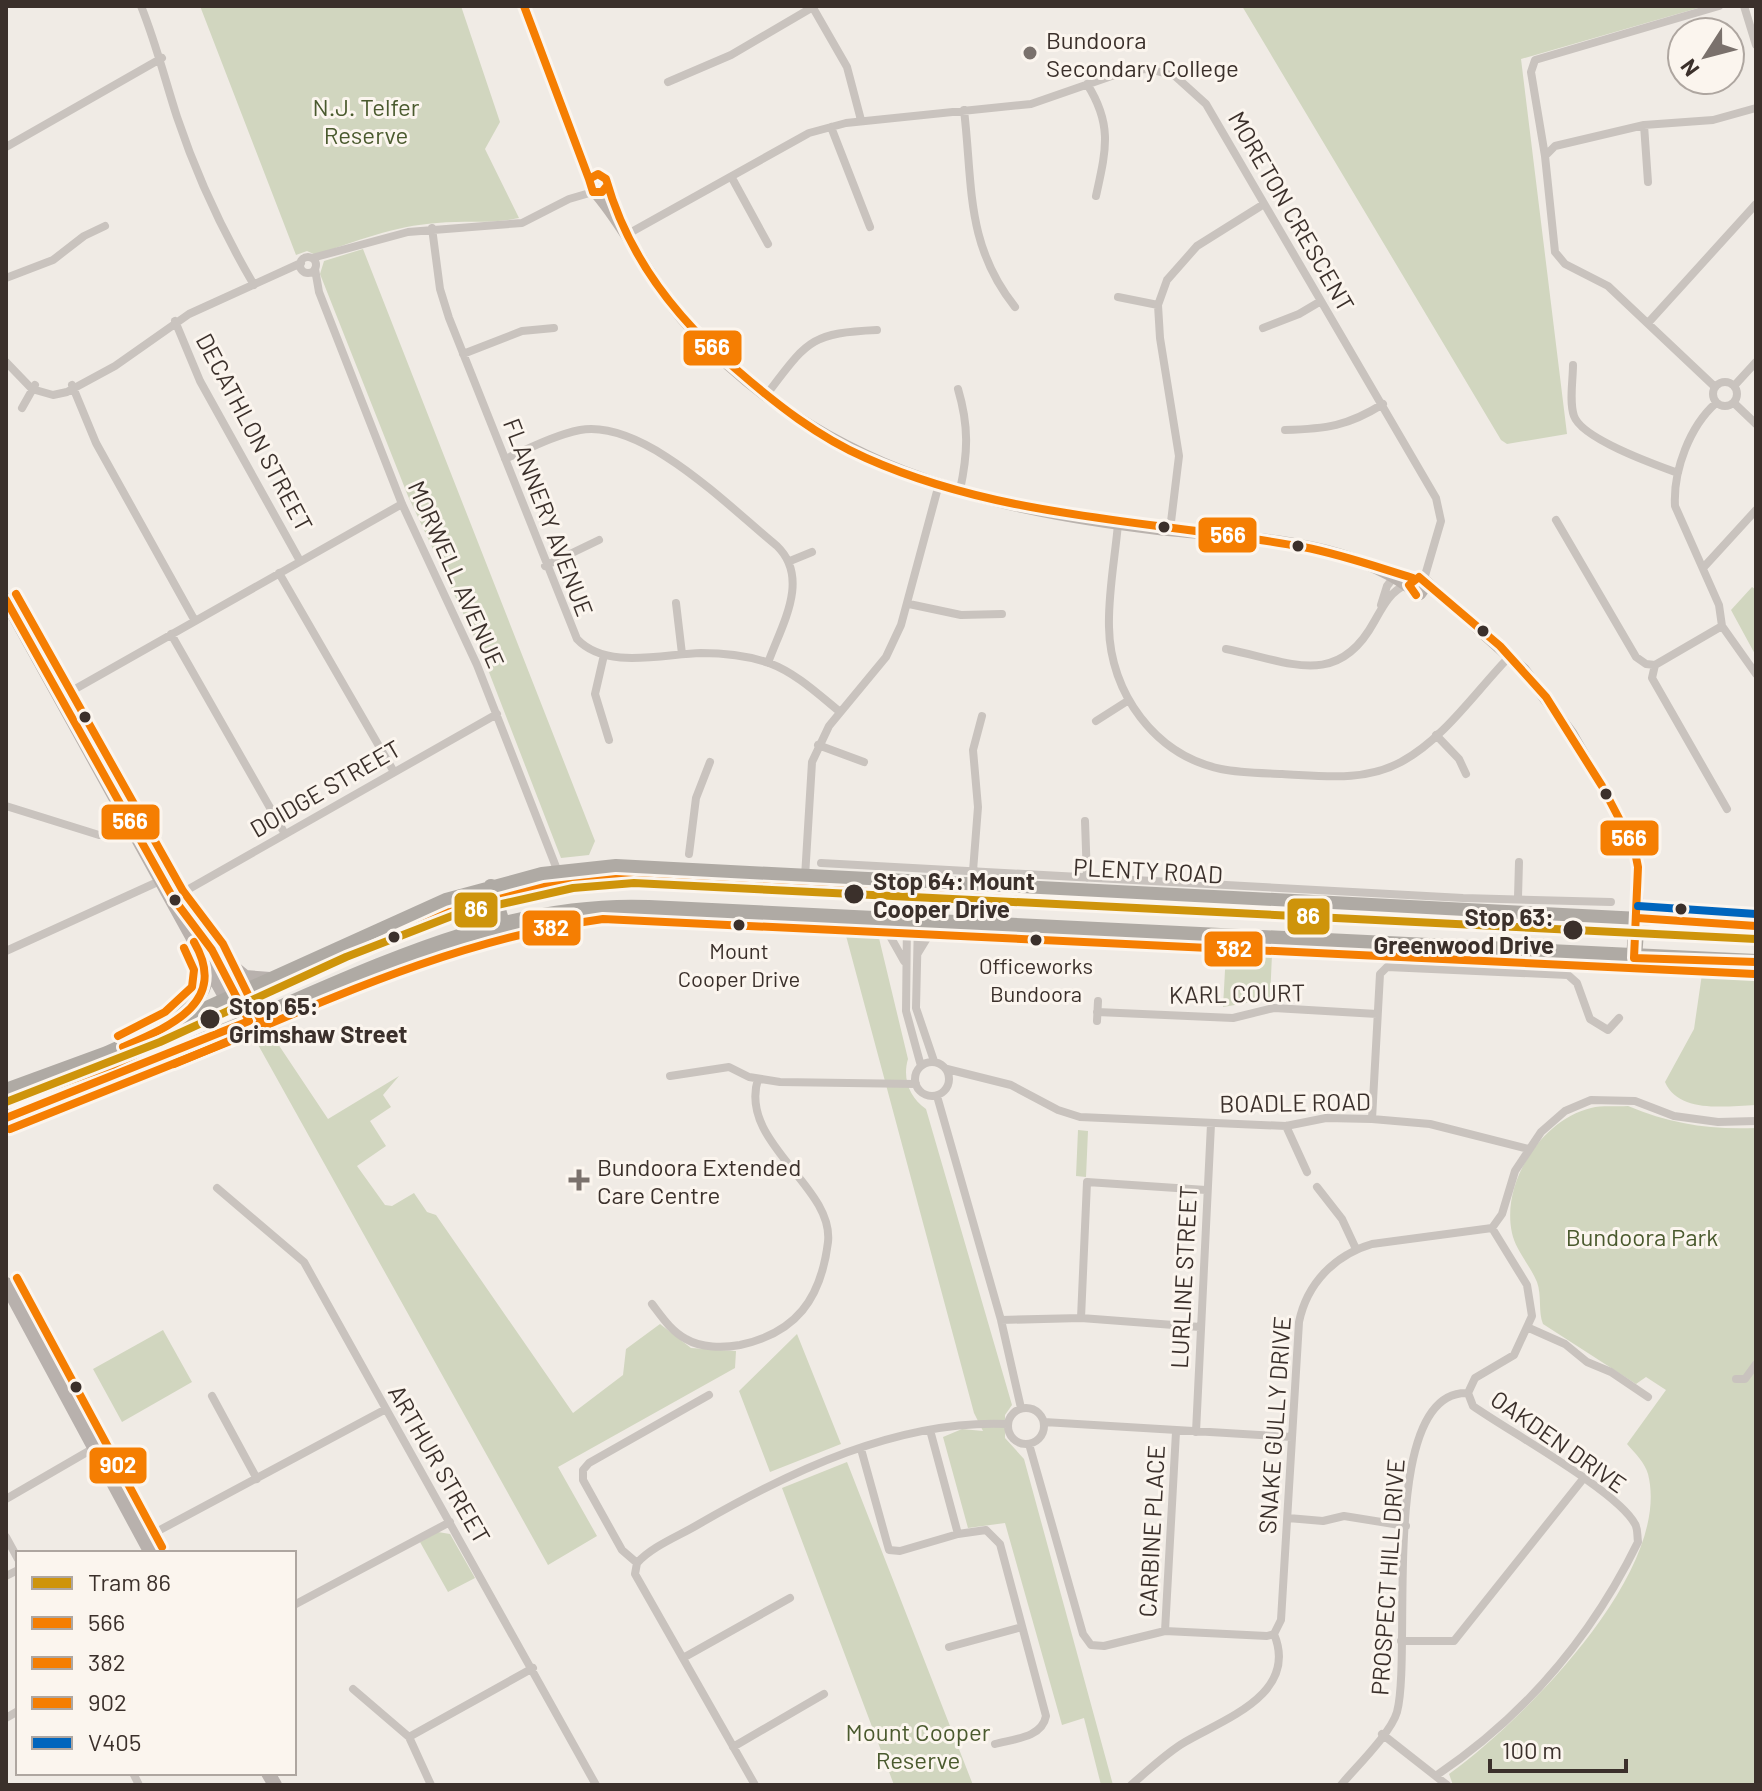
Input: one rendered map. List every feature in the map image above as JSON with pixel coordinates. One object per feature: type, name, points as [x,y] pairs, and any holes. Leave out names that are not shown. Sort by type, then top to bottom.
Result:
[{"type":"highway","name":"PLENTY ROAD","points":[[6,1091],[107,1054],[446,901],[491,887],[559,873],[616,867],[912,883],[1175,889],[1756,926]]},
{"type":"highway","points":[[912,883],[913,922]]},
{"type":"highway","points":[[491,887],[502,923]]},
{"type":"highway","points":[[6,1118],[417,951],[502,923],[555,911],[602,907],[1756,962]]},
{"type":"highway","points":[[1634,958],[1637,918]]},
{"type":"highway","points":[[232,997],[244,1023]]},
{"type":"main road","points":[[6,600],[174,900],[232,997]]},
{"type":"main road","points":[[209,956],[245,977],[272,979]]},
{"type":"main road","points":[[165,1028],[204,992],[209,956]]},
{"type":"main road","points":[[6,1284],[150,1551]]},
{"type":"street","points":[[141,6],[162,58],[180,126],[224,235],[251,287]]},
{"type":"street","points":[[524,6],[561,112],[595,185],[651,276],[690,327],[767,394],[816,430],[865,458],[939,484],[1079,519],[1279,543],[1362,563],[1417,583],[1448,604],[1510,656],[1559,716],[1627,829],[1638,867],[1637,918]]},
{"type":"street","points":[[668,82],[731,55],[812,6],[847,67],[861,120]]},
{"type":"street","points":[[1715,387],[1608,286],[1565,264],[1555,252],[1545,156],[1531,72],[1535,60],[1719,6]]},
{"type":"street","points":[[1744,6],[1756,45]]},
{"type":"street","points":[[6,147],[162,58]]},
{"type":"street","name":"MORETON CRESCENT","points":[[626,235],[809,133],[861,120],[1031,104],[1129,70],[1165,71],[1184,82],[1206,104],[1436,498],[1441,521],[1432,553],[1417,583],[1393,592],[1379,614]]},
{"type":"street","points":[[1087,84],[1099,103],[1106,126],[1106,149],[1096,196]]},
{"type":"street","points":[[1545,156],[1555,146],[1644,125],[1713,120],[1756,108]]},
{"type":"street","points":[[964,110],[973,207],[984,258],[994,279],[1015,307]]},
{"type":"street","points":[[1644,125],[1648,182]]},
{"type":"street","points":[[831,127],[847,174],[868,214],[870,227]]},
{"type":"street","points":[[732,178],[768,244]]},
{"type":"street","points":[[6,362],[34,387],[53,395],[127,356],[175,321],[283,273],[309,267],[329,255],[386,236],[432,228],[512,226],[532,219],[595,185]]},
{"type":"street","points":[[1170,530],[1179,456],[1160,338],[1158,305],[1167,280],[1197,246],[1264,204]]},
{"type":"street","points":[[1648,323],[1756,204]]},
{"type":"street","points":[[6,278],[53,260],[84,236],[105,226]]},
{"type":"street","name":"FLANNERY AVENUE","points":[[432,228],[440,289],[545,566],[572,632],[588,649],[604,655]]},
{"type":"street","name":"MORWELL AVENUE","points":[[309,267],[402,504],[497,714],[559,873]]},
{"type":"street","points":[[1118,297],[1158,305]]},
{"type":"street","points":[[1263,328],[1299,314],[1321,301]]},
{"type":"street","name":"DECATHLON STREET","points":[[175,321],[200,381],[300,561]]},
{"type":"street","points":[[463,354],[522,331],[554,328]]},
{"type":"street","points":[[767,394],[813,341],[829,333],[877,330]]},
{"type":"street","points":[[6,355],[34,387]]},
{"type":"street","points":[[1734,386],[1756,362]]},
{"type":"street","points":[[1573,365],[1573,415],[1578,423],[1618,451],[1678,473]]},
{"type":"street","points":[[1722,382],[1734,386],[1737,394],[1734,403],[1725,407],[1716,403],[1713,395],[1715,387],[1722,382]]},
{"type":"street","points":[[22,408],[34,387]]},
{"type":"street","points":[[73,387],[96,443],[195,621]]},
{"type":"street","points":[[958,389],[968,423],[968,449],[960,490]]},
{"type":"street","points":[[1716,403],[1697,421],[1678,473],[1675,506],[1719,605],[1722,626],[1756,674]]},
{"type":"street","points":[[1734,403],[1756,424]]},
{"type":"street","points":[[1285,430],[1322,429],[1353,423],[1383,404]]},
{"type":"street","points":[[505,459],[579,430],[627,434],[657,450],[777,546],[790,561],[792,597],[768,663]]},
{"type":"street","points":[[805,878],[810,772],[818,745],[840,712],[886,657],[909,604],[939,484]]},
{"type":"street","points":[[61,697],[402,504]]},
{"type":"street","points":[[1703,568],[1756,510]]},
{"type":"street","points":[[1556,520],[1636,657],[1655,665]]},
{"type":"street","points":[[1118,524],[1109,641],[1117,673],[1129,700],[1151,730],[1177,750],[1204,764],[1231,770],[1366,775],[1400,763],[1436,735],[1510,656]]},
{"type":"street","points":[[545,566],[599,540]]},
{"type":"street","points":[[790,561],[812,552]]},
{"type":"street","points":[[279,573],[394,772]]},
{"type":"street","points":[[1226,649],[1322,668],[1347,658],[1362,644],[1395,575]]},
{"type":"street","points":[[676,603],[682,654]]},
{"type":"street","points":[[909,604],[961,615],[1002,614]]},
{"type":"street","points":[[1722,626],[1655,665],[1652,678],[1727,809]]},
{"type":"street","points":[[171,634],[285,834]]},
{"type":"street","points":[[609,740],[597,710],[595,694],[604,655],[705,653],[768,663],[804,682],[840,712]]},
{"type":"street","points":[[1096,721],[1129,700]]},
{"type":"street","name":"DOIDGE STREET","points":[[174,900],[497,714]]},
{"type":"street","points":[[973,871],[978,807],[973,750],[982,716]]},
{"type":"street","points":[[1436,735],[1459,759],[1466,774]]},
{"type":"street","points":[[818,745],[864,762]]},
{"type":"street","points":[[689,854],[696,798],[710,762]]},
{"type":"street","points":[[6,806],[99,835],[111,834],[132,824]]},
{"type":"street","points":[[1085,821],[1087,878]]},
{"type":"street","points":[[1518,897],[1519,862]]},
{"type":"street","points":[[821,863],[1087,878],[1175,889],[1611,902]]},
{"type":"street","points":[[834,879],[849,865]]},
{"type":"street","points":[[6,951],[163,880]]},
{"type":"street","points":[[1573,900],[1586,915]]},
{"type":"street","points":[[873,920],[886,929],[905,962]]},
{"type":"street","points":[[913,922],[916,1008],[934,1061],[947,1069],[949,1085]]},
{"type":"street","points":[[913,922],[905,962],[906,1011],[921,1066],[916,1084]]},
{"type":"street","points":[[916,957],[929,935],[955,924]]},
{"type":"street","points":[[1372,1119],[1380,974],[1387,967],[1568,975],[1577,983],[1590,1019],[1608,1030],[1619,1018]]},
{"type":"street","name":"KARL COURT","points":[[1098,1001],[1097,1016],[1233,1018],[1274,1008],[1377,1014]]},
{"type":"street","points":[[921,1066],[934,1061]]},
{"type":"street","points":[[670,1076],[729,1067],[758,1079],[916,1084],[927,1095],[937,1096],[949,1085],[973,1076]]},
{"type":"street","name":"BOADLE ROAD","points":[[947,1069],[1011,1085],[1070,1115],[1286,1126],[1326,1118],[1372,1119],[1430,1124],[1528,1149]]},
{"type":"street","points":[[652,1304],[673,1330],[688,1341],[726,1348],[773,1335],[805,1309],[824,1262],[828,1234],[821,1210],[776,1150],[754,1098],[758,1079]]},
{"type":"street","points":[[937,1096],[1001,1320],[1021,1408]]},
{"type":"street","points":[[1648,1397],[1611,1372],[1587,1362],[1565,1344],[1529,1328],[1532,1316],[1527,1285],[1492,1228],[1502,1214],[1515,1171],[1541,1132],[1565,1111],[1591,1100],[1635,1101],[1674,1116],[1718,1122],[1756,1121]]},
{"type":"street","name":"LURLINE STREET","points":[[1196,1432],[1211,1124]]},
{"type":"street","points":[[1286,1126],[1307,1172]]},
{"type":"street","points":[[1081,1318],[1087,1182],[1206,1190]]},
{"type":"street","points":[[1317,1187],[1342,1219],[1356,1249]]},
{"type":"street","name":"ARTHUR STREET","points":[[217,1188],[304,1262],[596,1785]]},
{"type":"street","name":"SNAKE GULLY DRIVE","points":[[1131,1785],[1184,1742],[1235,1717],[1268,1688],[1276,1671],[1279,1650],[1274,1634],[1281,1620],[1301,1310],[1308,1293],[1324,1272],[1356,1249],[1492,1228]]},
{"type":"street","points":[[1001,1320],[1081,1318],[1200,1327]]},
{"type":"street","name":"PROSPECT HILL DRIVE","points":[[1341,1785],[1398,1709],[1406,1526],[1416,1443],[1422,1425],[1442,1398],[1468,1393],[1475,1378],[1514,1355],[1529,1328]]},
{"type":"street","points":[[1736,1379],[1745,1379],[1756,1364]]},
{"type":"street","name":"OAKDEN DRIVE","points":[[1437,1775],[1515,1715],[1556,1672],[1586,1633],[1638,1542],[1637,1526],[1629,1514],[1583,1479],[1482,1413],[1473,1406],[1468,1393]]},
{"type":"street","points":[[637,1563],[622,1550],[583,1480],[583,1470],[589,1463],[709,1395]]},
{"type":"street","points":[[212,1396],[257,1479]]},
{"type":"street","points":[[1044,1422],[1040,1438],[1029,1444],[1014,1439],[1008,1424],[1011,1415],[1021,1408],[1034,1409],[1044,1422],[1292,1437]]},
{"type":"street","points":[[143,1539],[386,1409]]},
{"type":"street","points":[[755,1785],[635,1574],[637,1563],[774,1481],[861,1449],[930,1430],[968,1423],[1008,1424]]},
{"type":"street","points":[[930,1430],[958,1534]]},
{"type":"street","name":"CARBINE PLACE","points":[[1165,1631],[1176,1432]]},
{"type":"street","points":[[1029,1444],[1083,1634],[1091,1645],[1104,1646],[1165,1631],[1274,1634]]},
{"type":"street","points":[[6,1499],[94,1448]]},
{"type":"street","points":[[861,1449],[889,1550],[900,1551],[958,1534],[986,1530],[996,1537],[1046,1720],[1037,1732],[995,1744]]},
{"type":"street","points":[[1401,1641],[1454,1641],[1583,1479]]},
{"type":"street","points":[[1288,1518],[1323,1521],[1344,1516],[1406,1526]]},
{"type":"street","points":[[296,1604],[450,1522]]},
{"type":"street","points":[[6,1537],[16,1555]]},
{"type":"street","points":[[683,1658],[790,1598]]},
{"type":"street","points":[[949,1647],[1022,1627]]},
{"type":"street","points":[[409,1737],[533,1668]]},
{"type":"street","points":[[353,1689],[409,1737],[431,1785]]},
{"type":"street","points":[[733,1747],[824,1694]]},
{"type":"street","points":[[1382,1734],[1447,1785]]},
{"type":"green space","name":"N.J. Telfer Reserve","points":[[200,6],[461,6],[500,122],[485,149],[519,218],[406,227],[316,255],[307,251],[296,255]]},
{"type":"green space","points":[[1242,6],[1705,6],[1521,59],[1567,434],[1507,444],[1501,440]]},
{"type":"green space","points":[[363,249],[595,841],[589,855],[561,858],[480,649],[408,496],[320,274],[324,261]]},
{"type":"green space","points":[[1752,587],[1756,590],[1756,656],[1731,610]]},
{"type":"green space","points":[[845,932],[878,934],[908,1059],[907,1081],[912,1094],[926,1109],[1012,1405],[1005,1415],[1005,1438],[1024,1459],[1113,1785],[1101,1785],[1084,1718],[1062,1725],[1005,1523],[968,1528],[943,1437],[962,1429],[983,1431],[974,1413]]},
{"type":"green space","points":[[1226,952],[1272,954],[1270,999],[1223,1007]]},
{"type":"green space","points":[[1702,974],[1756,976],[1756,1105],[1718,1107],[1692,1104],[1672,1092],[1665,1082],[1694,1029]]},
{"type":"green space","points":[[266,1026],[328,1119],[399,1076],[383,1095],[391,1107],[370,1121],[386,1146],[357,1166],[385,1205],[392,1206],[414,1193],[427,1212],[436,1215],[573,1413],[623,1375],[626,1349],[660,1324],[691,1348],[736,1351],[735,1368],[558,1467],[597,1536],[548,1565],[251,1032]]},
{"type":"green space","name":"Bundoora Park","points":[[1628,1106],[1691,1124],[1756,1128],[1756,1785],[1453,1785],[1449,1774],[1514,1719],[1585,1641],[1615,1598],[1638,1555],[1650,1513],[1648,1474],[1627,1444],[1666,1390],[1646,1377],[1636,1384],[1543,1324],[1537,1282],[1514,1240],[1510,1214],[1519,1175],[1541,1140],[1556,1126],[1591,1108]]},
{"type":"green space","points":[[1078,1130],[1088,1131],[1086,1177],[1076,1176]]},
{"type":"green space","points":[[163,1330],[192,1382],[122,1422],[93,1369]]},
{"type":"green space","points":[[797,1334],[841,1444],[770,1472],[739,1391]]},
{"type":"green space","name":"Mount Cooper Reserve","points":[[847,1462],[973,1785],[894,1785],[782,1488]]},
{"type":"green space","points":[[438,1532],[450,1534],[475,1578],[448,1592],[420,1542]]},
{"type":"tram line","name":"86","points":[[6,1102],[160,1042],[346,957],[457,914],[573,888],[634,883],[1756,939]]},
{"type":"transit line","name":"566","points":[[524,6],[589,179]]},
{"type":"transit line","name":"566","points":[[606,187],[602,192],[593,192],[589,179],[598,174],[606,179],[615,207],[641,260],[656,284],[693,329],[782,407],[848,450],[919,479],[972,494],[1082,516],[1303,547],[1413,578]]},
{"type":"transit line","name":"566","points":[[1416,595],[1409,585],[1419,577],[1500,646],[1546,697],[1602,786],[1634,847],[1638,867],[1634,958],[1756,962]]},
{"type":"transit line","name":"902","points":[[10,1129],[253,1032],[261,1021],[223,944],[183,891],[16,594]]},
{"type":"transit line","name":"566","points":[[6,600],[173,898],[212,950],[249,1021],[6,1118]]},
{"type":"transit line","name":"382","points":[[10,1102],[112,1065],[450,912],[544,887],[616,879],[1755,938]]},
{"type":"transit line","name":"V405","points":[[1638,906],[1756,914]]},
{"type":"transit line","name":"566","points":[[1637,918],[1756,926]]},
{"type":"transit line","name":"382","points":[[174,1064],[331,998],[437,959],[491,942],[603,919],[1755,974]]},
{"type":"transit line","name":"566","points":[[123,1047],[176,1020],[200,996],[204,981],[203,963],[194,942]]},
{"type":"transit line","name":"902","points":[[118,1036],[165,1012],[192,987],[194,970],[184,948]]},
{"type":"transit line","name":"902","points":[[17,1278],[162,1547]]},
{"type":"place","name":"Bundoora Secondary College","points":[[1030,53]]},
{"type":"place","name":"Stop 64: Mount Cooper Drive","points":[[854,894]]},
{"type":"place","name":"Mount Cooper Drive","points":[[739,925]]},
{"type":"place","name":"Stop 63: Greenwood Drive","points":[[1573,930]]},
{"type":"place","name":"Officeworks Bundoora","points":[[1036,940]]},
{"type":"place","name":"Stop 65: Grimshaw Street","points":[[210,1019]]},
{"type":"place","name":"Bundoora Extended Care Centre","points":[[579,1180]]}]
